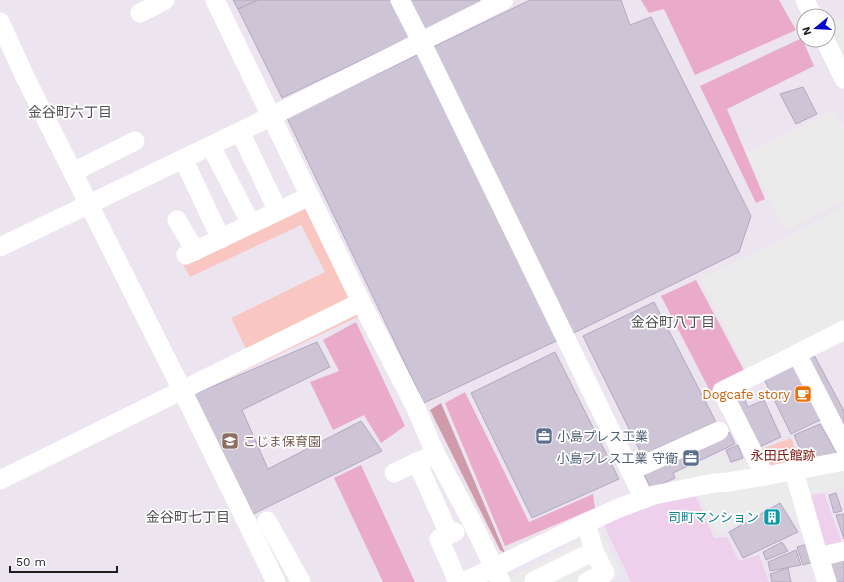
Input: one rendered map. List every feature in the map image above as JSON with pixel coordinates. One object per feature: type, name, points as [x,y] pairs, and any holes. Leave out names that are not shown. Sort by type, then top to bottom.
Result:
[{"type":"street","points":[[140,13],[165,0]]},
{"type":"street","points":[[216,0],[361,302],[415,406],[436,455],[498,575]]},
{"type":"street","points":[[400,0],[644,499]]},
{"type":"street","points":[[0,247],[272,116],[421,41],[494,2]]},
{"type":"street","points":[[0,22],[25,78],[182,390],[276,582]]},
{"type":"street","points":[[829,48],[844,79]]},
{"type":"street","points":[[73,172],[135,140]]},
{"type":"street","points":[[244,140],[278,211]]},
{"type":"street","points":[[214,152],[251,224]]},
{"type":"street","points":[[188,169],[221,239]]},
{"type":"street","points":[[177,220],[190,253],[310,196]]},
{"type":"street","points":[[0,480],[361,302]]},
{"type":"street","points":[[765,476],[722,391],[844,330]]},
{"type":"street","points":[[797,354],[844,446]]},
{"type":"street","points":[[630,470],[719,431]]},
{"type":"street","points":[[394,474],[417,462],[436,455]]},
{"type":"street","points":[[463,582],[498,575],[586,523],[619,508],[654,495],[714,483],[765,476],[844,461]]},
{"type":"street","points":[[417,462],[449,534]]},
{"type":"street","points":[[794,471],[827,582]]},
{"type":"street","points":[[267,521],[301,582]]},
{"type":"street","points":[[586,523],[594,551],[605,574],[586,582]]},
{"type":"street","points":[[458,582],[439,539],[473,524]]},
{"type":"street","points":[[534,581],[594,551]]},
{"type":"street","points":[[819,557],[844,551]]},
{"type":"shaded area","points":[[641,0],[779,0],[796,30],[695,75],[664,9],[649,13]]},
{"type":"shaded area","points":[[844,18],[844,71],[832,48],[836,48],[836,22]]},
{"type":"shaded area","points":[[796,41],[796,48],[806,48],[814,66],[727,109],[765,199],[756,203],[700,86]]},
{"type":"shaded area","points":[[834,110],[844,128],[844,201],[786,231],[746,153]]},
{"type":"shaded area","points":[[844,207],[844,325],[749,374],[700,279],[787,237]]},
{"type":"shaded area","points":[[696,280],[746,374],[712,395],[661,296]]},
{"type":"shaded area","points":[[356,322],[405,426],[381,443],[364,415],[333,430],[310,382],[339,371],[323,340]]},
{"type":"shaded area","points":[[465,392],[529,522],[593,494],[595,508],[505,546],[445,403]]},
{"type":"shaded area","points":[[441,403],[505,553],[500,550],[430,410]]},
{"type":"shaded area","points":[[723,453],[730,465],[747,460],[751,472],[681,482],[676,472]]},
{"type":"shaded area","points":[[361,465],[415,582],[383,582],[334,478]]},
{"type":"shaded area","points":[[844,470],[844,489],[801,494],[797,477]]},
{"type":"shaded area","points":[[787,477],[804,527],[801,529],[780,500],[719,534],[699,494]]},
{"type":"shaded area","points":[[824,493],[843,546],[817,551],[802,497]]},
{"type":"shaded area","points":[[695,494],[714,538],[727,537],[739,561],[759,555],[769,582],[631,582],[604,525],[657,502]]},
{"type":"shaded area","points":[[601,530],[622,575],[606,582],[512,582],[509,578]]},
{"type":"green space","points":[[306,207],[362,315],[190,396],[247,351],[231,318],[325,272],[301,225],[190,277],[183,265]]},
{"type":"green space","name":"永田氏館跡","points":[[791,438],[802,465],[766,471],[756,451]]},
{"type":"building","points":[[233,0],[258,0],[238,9]]},
{"type":"building","points":[[258,0],[479,0],[481,3],[282,98],[238,9]]},
{"type":"building","points":[[530,0],[621,0],[630,25],[651,17],[751,216],[739,252],[584,328],[424,403],[287,118]]},
{"type":"building","points":[[803,87],[817,114],[796,124],[780,94]]},
{"type":"building","name":"小島プレス工業","points":[[654,302],[716,422],[642,455],[583,336]]},
{"type":"building","points":[[317,342],[330,367],[242,410],[268,469],[361,421],[382,451],[247,517],[190,396]]},
{"type":"building","name":"小島プレス工業","points":[[555,352],[619,479],[532,518],[471,393]]},
{"type":"building","name":"Dogcafe story","points":[[813,353],[844,411],[844,456],[822,419],[791,434],[763,377]]},
{"type":"building","points":[[742,393],[748,407],[764,400],[781,437],[753,450],[730,399]]},
{"type":"building","points":[[820,424],[840,459],[807,465],[794,435]]},
{"type":"building","name":"小島プレス工業 守衛","points":[[729,432],[735,444],[673,473],[675,478],[651,489],[644,474]]},
{"type":"building","points":[[738,445],[743,458],[731,462],[726,450]]},
{"type":"building","points":[[836,493],[842,511],[834,513],[829,495]]},
{"type":"building","name":"司町マンション","points":[[780,503],[798,532],[743,558],[729,532]]},
{"type":"building","points":[[844,514],[844,539],[836,515]]},
{"type":"building","points":[[782,542],[788,551],[766,560],[763,552]]},
{"type":"building","points":[[811,543],[816,561],[803,565],[797,547]]},
{"type":"building","points":[[796,550],[801,565],[770,571],[768,562]]},
{"type":"building","points":[[844,556],[844,582],[831,582],[825,562]]},
{"type":"building","points":[[788,568],[791,582],[772,582],[770,574]]},
{"type":"place","name":"Dogcafe story","points":[[803,394]]},
{"type":"place","name":"小島プレス工業","points":[[544,436]]},
{"type":"place","name":"こじま保育園","points":[[230,441]]},
{"type":"place","name":"小島プレス工業 守衛","points":[[691,458]]},
{"type":"place","name":"司町マンション","points":[[772,517]]},
{"type":"district","name":"金谷町六丁目","points":[[70,112]]},
{"type":"district","name":"金谷町八丁目","points":[[673,322]]},
{"type":"district","name":"金谷町七丁目","points":[[188,517]]}]
